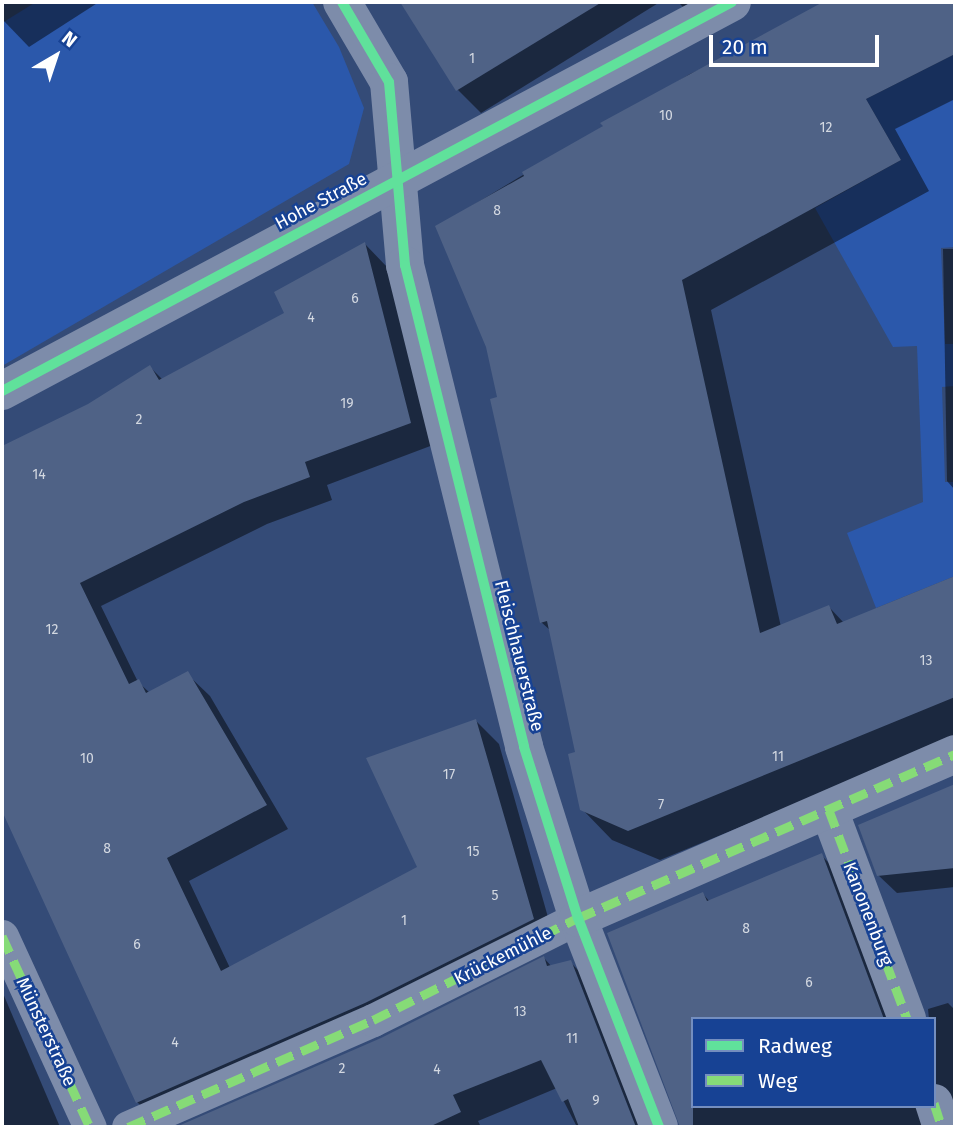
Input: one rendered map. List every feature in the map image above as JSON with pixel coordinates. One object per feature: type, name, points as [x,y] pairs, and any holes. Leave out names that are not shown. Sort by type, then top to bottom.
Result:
[{"type":"street","name":"Fleischhauerstraße","points":[[342,2],[389,82],[400,178],[405,265],[524,747],[579,918],[659,1127]]},
{"type":"street","name":"Hohe Straße","points":[[2,391],[732,2]]},
{"type":"street","name":"Krückemühle","points":[[128,1127],[373,1020],[579,918],[955,754]]},
{"type":"street","name":"Kanonenburg","points":[[829,810],[907,1017]]},
{"type":"street","name":"Münsterstraße","points":[[2,936],[90,1127]]},
{"type":"street","points":[[936,1108],[942,1127]]},
{"type":"shaded area","points":[[36,2],[312,2],[339,47],[364,108],[349,164],[2,366],[2,23]]},
{"type":"shaded area","points":[[955,54],[955,247],[941,248],[945,344],[955,344],[955,386],[942,387],[945,482],[955,482],[955,576],[876,608],[847,533],[923,502],[917,346],[893,347],[815,208],[901,160],[866,99]]},
{"type":"building","points":[[400,2],[602,2],[456,91]]},
{"type":"building","points":[[823,2],[955,2],[955,54],[866,99],[901,160],[682,280],[760,633],[829,605],[837,624],[955,576],[955,697],[628,831],[580,810],[568,754],[575,752],[547,621],[540,623],[490,399],[497,397],[486,347],[435,226],[524,176],[522,172],[603,126],[600,123]]},
{"type":"building","points":[[365,242],[411,423],[305,462],[310,477],[244,502],[80,583],[129,684],[139,679],[146,693],[188,671],[267,805],[167,858],[221,971],[417,867],[366,758],[476,719],[534,919],[365,1003],[136,1103],[2,811],[2,446],[88,404],[150,365],[159,380],[284,313],[274,292]]},
{"type":"building","points":[[955,784],[955,868],[877,876],[858,825]]},
{"type":"building","points":[[822,853],[883,1017],[691,1017],[693,1127],[680,1127],[607,933],[703,892],[707,901]]},
{"type":"building","points":[[544,956],[547,966],[571,960],[636,1127],[579,1127],[568,1099],[562,1102],[541,1060],[453,1095],[461,1112],[429,1127],[176,1127],[381,1038]]},
{"type":"marked path","points":[[128,1127],[373,1020],[578,918],[955,754]]},
{"type":"marked path","points":[[829,810],[906,1017]]},
{"type":"marked path","points":[[2,936],[90,1127]]},
{"type":"marked path","points":[[936,1108],[942,1127]]},
{"type":"cycle path","points":[[342,2],[389,82],[405,265],[524,747],[578,918],[659,1127]]},
{"type":"cycle path","points":[[2,391],[732,2]]}]
